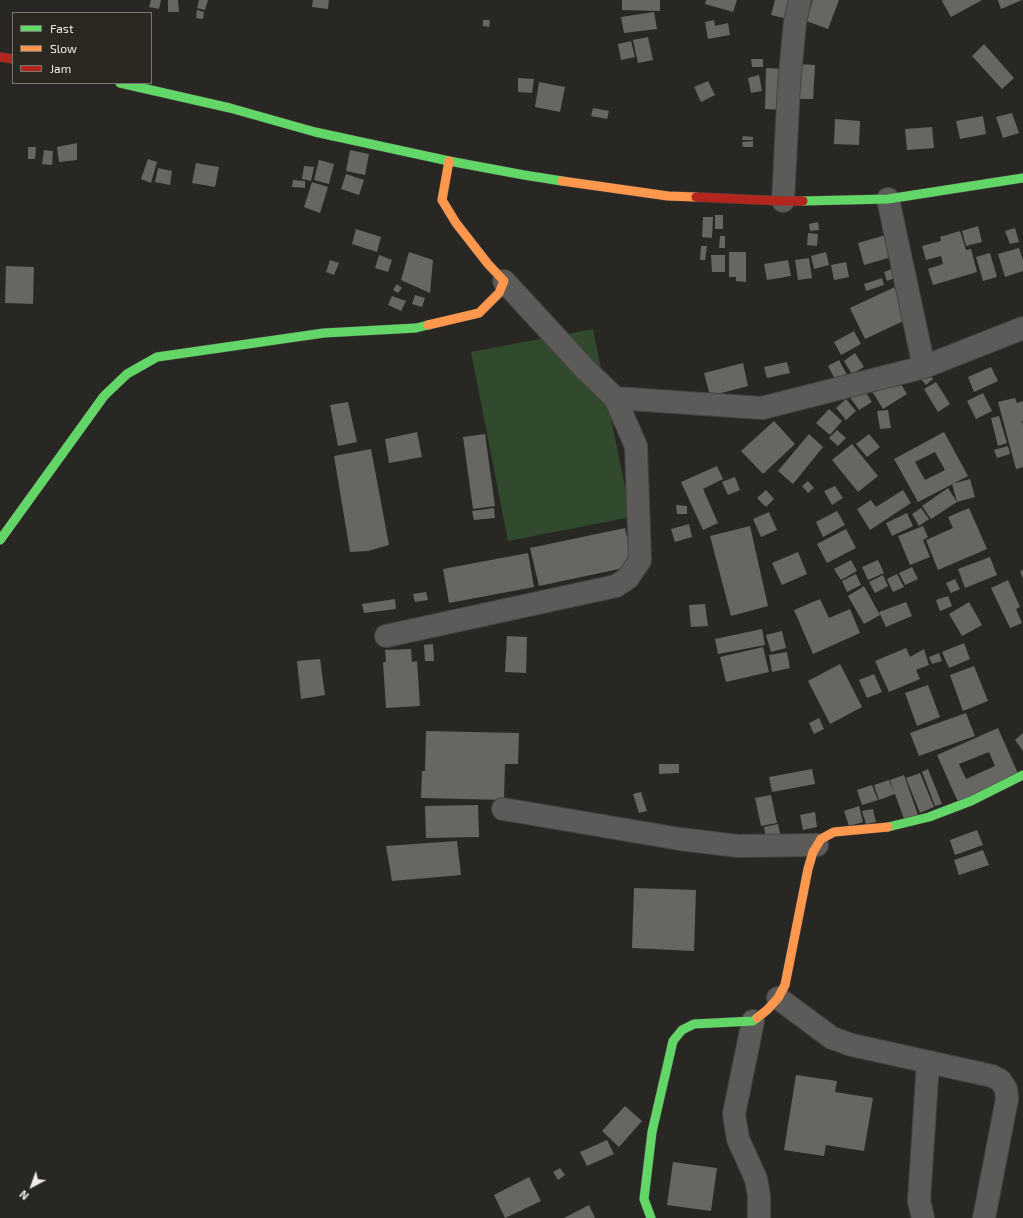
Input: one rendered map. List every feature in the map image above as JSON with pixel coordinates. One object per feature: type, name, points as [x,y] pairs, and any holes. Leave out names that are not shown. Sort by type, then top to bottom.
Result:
[{"type":"main road","points":[[0,57],[12,59]]},
{"type":"main road","points":[[124,84],[230,108],[315,132],[449,161],[524,175],[668,196],[783,201],[888,199],[1023,178]]},
{"type":"main road","points":[[0,540],[104,396],[127,374],[157,357],[324,333],[416,328],[479,313],[499,293],[504,281],[488,264],[456,224],[442,200],[449,161]]},
{"type":"main road","points":[[651,1218],[644,1199],[652,1132],[673,1041],[682,1030],[694,1024],[753,1021],[767,1010],[778,998],[785,985],[808,869],[813,852],[821,839],[834,832],[893,827],[929,817],[971,801],[1023,775]]},
{"type":"street","points":[[783,201],[788,85],[795,22],[800,0]]},
{"type":"street","points":[[888,199],[924,367]]},
{"type":"street","points":[[386,636],[616,586],[628,578],[640,560],[636,446],[615,398],[580,363],[504,281]]},
{"type":"street","points":[[615,398],[762,408],[924,367],[1023,328]]},
{"type":"street","points":[[503,810],[680,839],[738,846],[817,845]]},
{"type":"street","points":[[778,998],[832,1038],[852,1045],[992,1076],[1000,1080],[1006,1089],[1007,1099],[984,1218]]},
{"type":"street","points":[[753,1021],[734,1114],[738,1139],[756,1179],[759,1196],[759,1218]]},
{"type":"street","points":[[923,1218],[919,1201],[928,1062]]},
{"type":"green space","points":[[593,329],[631,517],[508,541],[471,352]]},
{"type":"building","points":[[151,0],[161,0],[159,9],[149,7]]},
{"type":"building","points":[[168,0],[178,0],[179,12],[168,12]]},
{"type":"building","points":[[199,0],[208,0],[205,10],[197,8]]},
{"type":"building","points":[[313,0],[329,0],[328,9],[312,7]]},
{"type":"building","points":[[622,0],[660,0],[660,11],[622,10]]},
{"type":"building","points":[[706,0],[737,0],[733,12],[705,4]]},
{"type":"building","points":[[775,0],[792,0],[788,19],[771,15]]},
{"type":"building","points":[[813,0],[839,0],[828,29],[806,21]]},
{"type":"building","points":[[982,0],[951,17],[942,1]]},
{"type":"building","points":[[998,0],[1022,0],[1001,9]]},
{"type":"building","points":[[197,10],[204,12],[203,19],[196,18]]},
{"type":"building","points":[[654,12],[657,29],[624,33],[621,17]]},
{"type":"building","points":[[483,20],[490,20],[489,27],[483,26]]},
{"type":"building","points":[[714,20],[715,26],[728,23],[730,35],[708,39],[705,22]]},
{"type":"building","points":[[648,37],[653,60],[638,63],[633,40]]},
{"type":"building","points":[[631,41],[635,57],[621,60],[618,44]]},
{"type":"building","points":[[984,44],[1014,78],[1002,89],[972,56]]},
{"type":"building","points":[[751,59],[763,59],[763,67],[752,67]]},
{"type":"building","points":[[799,64],[815,65],[813,99],[798,99]]},
{"type":"building","points":[[766,68],[784,69],[782,110],[765,109]]},
{"type":"building","points":[[759,75],[762,91],[751,93],[748,78]]},
{"type":"building","points":[[518,78],[534,79],[532,93],[518,92]]},
{"type":"building","points":[[708,81],[715,95],[701,102],[694,87]]},
{"type":"building","points":[[539,82],[565,87],[560,112],[535,107]]},
{"type":"building","points":[[593,108],[609,111],[607,119],[591,116]]},
{"type":"building","points":[[1012,113],[1019,133],[1003,138],[996,117]]},
{"type":"building","points":[[983,116],[986,134],[960,139],[956,121]]},
{"type":"building","points":[[835,119],[860,121],[859,145],[834,144]]},
{"type":"building","points":[[932,127],[934,148],[907,150],[905,129]]},
{"type":"building","points":[[743,136],[753,137],[753,140],[742,140]]},
{"type":"building","points":[[753,141],[753,147],[743,147],[742,142]]},
{"type":"building","points":[[77,143],[77,160],[59,162],[57,147]]},
{"type":"building","points":[[28,147],[36,147],[35,159],[28,159]]},
{"type":"building","points":[[44,150],[53,151],[52,165],[42,164]]},
{"type":"building","points":[[350,150],[369,154],[365,175],[346,171]]},
{"type":"building","points":[[148,159],[157,162],[151,183],[141,179]]},
{"type":"building","points":[[319,160],[334,164],[329,184],[314,180]]},
{"type":"building","points":[[196,163],[219,167],[215,187],[192,183]]},
{"type":"building","points":[[304,166],[314,167],[311,181],[302,179]]},
{"type":"building","points":[[158,168],[172,171],[170,185],[155,182]]},
{"type":"building","points":[[346,174],[364,180],[359,195],[341,189]]},
{"type":"building","points":[[293,180],[305,181],[305,188],[292,187]]},
{"type":"building","points":[[312,182],[328,187],[320,213],[304,207]]},
{"type":"building","points":[[715,215],[723,215],[723,229],[715,229]]},
{"type":"building","points":[[703,217],[713,217],[712,238],[702,237]]},
{"type":"building","points":[[818,222],[819,230],[810,231],[809,224]]},
{"type":"building","points":[[978,226],[982,242],[966,246],[962,231]]},
{"type":"building","points":[[1015,228],[1019,242],[1010,244],[1005,231]]},
{"type":"building","points":[[356,229],[381,237],[377,252],[352,244]]},
{"type":"building","points":[[960,231],[966,250],[971,249],[977,272],[933,285],[928,269],[943,264],[941,256],[926,260],[922,246],[941,241],[940,237]]},
{"type":"building","points":[[808,233],[818,234],[817,246],[807,245]]},
{"type":"building","points":[[889,234],[895,256],[864,265],[858,243]]},
{"type":"building","points":[[720,236],[725,236],[725,248],[719,248]]},
{"type":"building","points":[[701,246],[707,246],[705,260],[700,260]]},
{"type":"building","points":[[1019,248],[1023,260],[1023,271],[1005,277],[998,254]]},
{"type":"building","points":[[409,252],[433,260],[430,293],[401,280]]},
{"type":"building","points":[[729,252],[746,252],[746,282],[736,281],[736,277],[729,277]]},
{"type":"building","points":[[826,252],[829,265],[814,269],[811,256]]},
{"type":"building","points":[[990,253],[997,277],[983,281],[976,257]]},
{"type":"building","points":[[379,255],[392,260],[388,272],[375,268]]},
{"type":"building","points":[[711,255],[725,255],[725,272],[712,272]]},
{"type":"building","points":[[809,258],[812,278],[798,280],[795,260]]},
{"type":"building","points":[[330,260],[339,263],[334,275],[326,272]]},
{"type":"building","points":[[788,260],[791,276],[767,280],[764,264]]},
{"type":"building","points":[[846,262],[849,277],[834,280],[831,265]]},
{"type":"building","points":[[6,266],[34,267],[33,304],[5,303]]},
{"type":"building","points":[[892,269],[895,278],[887,281],[884,272]]},
{"type":"building","points":[[882,278],[884,285],[866,291],[864,284]]},
{"type":"building","points":[[397,284],[402,288],[398,293],[393,290]]},
{"type":"building","points":[[897,286],[912,317],[865,339],[850,308]]},
{"type":"building","points":[[415,295],[425,298],[422,307],[412,304]]},
{"type":"building","points":[[392,296],[406,301],[401,311],[388,305]]},
{"type":"building","points":[[854,331],[861,344],[841,355],[834,342]]},
{"type":"building","points":[[855,353],[864,367],[852,374],[844,361]]},
{"type":"building","points":[[839,360],[848,377],[837,383],[828,366]]},
{"type":"building","points":[[787,362],[790,373],[767,378],[764,367]]},
{"type":"building","points":[[743,363],[748,386],[710,396],[704,373]]},
{"type":"building","points":[[991,367],[998,381],[974,392],[968,377]]},
{"type":"building","points":[[927,372],[933,379],[926,385],[920,378]]},
{"type":"building","points":[[896,376],[907,394],[883,409],[872,391]]},
{"type":"building","points":[[936,382],[950,404],[938,412],[924,389]]},
{"type":"building","points":[[862,387],[872,402],[859,410],[849,396]]},
{"type":"building","points":[[983,393],[992,411],[976,419],[967,401]]},
{"type":"building","points":[[1015,398],[1017,403],[1023,401],[1023,467],[1016,469],[998,402]]},
{"type":"building","points":[[846,399],[856,411],[846,420],[836,408]]},
{"type":"building","points":[[348,402],[357,442],[338,446],[330,405]]},
{"type":"building","points":[[829,409],[842,421],[830,435],[816,423]]},
{"type":"building","points":[[888,410],[891,428],[880,429],[877,411]]},
{"type":"building","points":[[999,416],[1007,443],[998,446],[991,418]]},
{"type":"building","points":[[774,421],[795,444],[763,474],[741,451]]},
{"type":"building","points":[[837,430],[846,438],[838,446],[829,438]]},
{"type":"building","points":[[417,432],[422,457],[389,463],[385,439]]},
{"type":"building","points":[[944,432],[968,476],[918,502],[894,459]],"holes":[[[935,452],[945,470],[925,480],[915,462]]]},
{"type":"building","points":[[485,434],[495,506],[473,509],[463,437]]},
{"type":"building","points":[[809,434],[823,447],[793,484],[778,471]]},
{"type":"building","points":[[869,434],[880,447],[867,457],[856,444]]},
{"type":"building","points":[[852,444],[878,476],[858,492],[832,460]]},
{"type":"building","points":[[1008,446],[1010,454],[997,458],[994,450]]},
{"type":"building","points":[[371,449],[389,545],[368,551],[350,552],[334,456]]},
{"type":"building","points":[[717,466],[723,479],[703,489],[718,523],[703,530],[681,482]]},
{"type":"building","points":[[735,477],[740,490],[728,495],[722,482]]},
{"type":"building","points":[[970,479],[975,497],[957,502],[952,484]]},
{"type":"building","points":[[808,481],[814,488],[808,493],[802,486]]},
{"type":"building","points":[[835,486],[843,498],[832,505],[824,491]]},
{"type":"building","points":[[948,488],[957,502],[931,519],[922,506]]},
{"type":"building","points":[[766,490],[774,499],[766,507],[757,498]]},
{"type":"building","points":[[903,490],[911,503],[870,530],[857,509],[871,500],[876,507]]},
{"type":"building","points":[[676,505],[687,506],[687,514],[677,514]]},
{"type":"building","points":[[494,508],[495,518],[474,520],[472,511]]},
{"type":"building","points":[[921,508],[929,519],[919,526],[912,514]]},
{"type":"building","points":[[969,508],[987,549],[938,570],[926,540],[953,528],[948,517]]},
{"type":"building","points":[[837,511],[845,525],[823,537],[816,522]]},
{"type":"building","points":[[769,512],[777,530],[761,537],[753,519]]},
{"type":"building","points":[[907,513],[913,526],[892,536],[886,523]]},
{"type":"building","points":[[689,524],[692,537],[675,542],[671,529]]},
{"type":"building","points":[[750,526],[768,606],[731,616],[710,536]]},
{"type":"building","points":[[923,526],[928,537],[923,540],[930,557],[910,565],[898,536]]},
{"type":"building","points":[[625,528],[633,566],[539,586],[530,548]]},
{"type":"building","points":[[846,529],[856,548],[827,563],[817,544]]},
{"type":"building","points":[[798,552],[807,574],[782,585],[772,563]]},
{"type":"building","points":[[528,553],[534,587],[449,603],[443,569]]},
{"type":"building","points":[[990,557],[997,575],[965,588],[958,569]]},
{"type":"building","points":[[851,560],[857,571],[841,580],[834,569]]},
{"type":"building","points":[[878,560],[884,573],[868,580],[862,567]]},
{"type":"building","points":[[912,567],[918,579],[905,585],[899,573]]},
{"type":"building","points":[[1023,570],[1023,579],[1020,571]]},
{"type":"building","points":[[856,574],[861,585],[847,592],[842,581]]},
{"type":"building","points":[[897,574],[904,587],[893,592],[887,579]]},
{"type":"building","points":[[883,575],[888,586],[875,593],[869,582]]},
{"type":"building","points":[[955,579],[960,589],[951,593],[946,583]]},
{"type":"building","points":[[1008,580],[1020,607],[1016,609],[1022,623],[1010,628],[991,588]]},
{"type":"building","points":[[864,586],[880,615],[864,624],[848,596]]},
{"type":"building","points":[[426,592],[428,600],[415,602],[413,594]]},
{"type":"building","points":[[948,596],[952,606],[940,611],[936,600]]},
{"type":"building","points":[[395,599],[396,609],[364,613],[362,604]]},
{"type":"building","points":[[820,599],[829,618],[850,609],[860,633],[813,654],[794,610]]},
{"type":"building","points":[[906,602],[912,616],[886,627],[879,612]]},
{"type":"building","points":[[969,602],[982,625],[962,636],[949,614]]},
{"type":"building","points":[[705,604],[708,626],[691,627],[689,605]]},
{"type":"building","points":[[762,629],[765,645],[718,654],[715,639]]},
{"type":"building","points":[[782,631],[786,648],[771,652],[766,635]]},
{"type":"building","points":[[507,636],[527,637],[526,673],[505,672]]},
{"type":"building","points":[[964,643],[970,659],[949,668],[942,652]]},
{"type":"building","points":[[433,644],[434,661],[425,661],[424,645]]},
{"type":"building","points":[[763,647],[769,672],[726,682],[720,657]]},
{"type":"building","points":[[906,648],[910,657],[924,649],[929,665],[916,670],[920,679],[889,692],[875,661]]},
{"type":"building","points":[[411,649],[412,662],[417,661],[420,706],[386,708],[383,662],[386,662],[385,650]]},
{"type":"building","points":[[787,652],[790,668],[772,672],[769,655]]},
{"type":"building","points":[[939,653],[942,661],[932,664],[929,657]]},
{"type":"building","points":[[320,659],[325,695],[301,699],[297,661]]},
{"type":"building","points":[[840,664],[862,707],[830,724],[808,681]]},
{"type":"building","points":[[974,666],[988,701],[963,711],[950,675]]},
{"type":"building","points":[[874,674],[882,692],[867,698],[859,680]]},
{"type":"building","points":[[928,685],[940,717],[917,726],[905,693]]},
{"type":"building","points":[[966,713],[975,736],[919,756],[910,733]]},
{"type":"building","points":[[819,718],[824,729],[814,734],[809,723]]},
{"type":"building","points":[[998,728],[1019,776],[958,802],[937,755]],"holes":[[[989,752],[995,766],[966,779],[959,764]]]},
{"type":"building","points":[[426,731],[519,733],[518,764],[505,764],[504,800],[421,798],[422,771],[425,771]]},
{"type":"building","points":[[1023,733],[1023,751],[1015,740]]},
{"type":"building","points":[[659,764],[679,764],[679,773],[659,774]]},
{"type":"building","points":[[812,769],[815,784],[772,792],[769,777]]},
{"type":"building","points":[[928,769],[942,804],[935,806],[922,772]]},
{"type":"building","points":[[920,773],[934,807],[920,813],[906,778]]},
{"type":"building","points":[[904,775],[918,815],[904,819],[895,794],[879,800],[874,785],[889,780],[894,792],[890,780]]},
{"type":"building","points":[[872,785],[878,800],[862,805],[857,790]]},
{"type":"building","points":[[641,792],[647,811],[639,813],[633,794]]},
{"type":"building","points":[[771,795],[777,823],[761,826],[755,798]]},
{"type":"building","points":[[478,805],[479,837],[426,838],[425,806]]},
{"type":"building","points":[[859,806],[863,822],[849,826],[844,811]]},
{"type":"building","points":[[873,809],[876,822],[866,824],[862,811]]},
{"type":"building","points":[[815,812],[817,827],[803,830],[800,815]]},
{"type":"building","points":[[778,824],[781,837],[766,840],[764,827]]},
{"type":"building","points":[[977,830],[983,845],[955,855],[950,840]]},
{"type":"building","points":[[457,841],[461,875],[392,881],[386,846]]},
{"type":"building","points":[[983,850],[989,865],[959,875],[954,860]]},
{"type":"building","points":[[634,888],[696,890],[694,951],[632,948]]},
{"type":"building","points":[[796,1075],[837,1081],[835,1092],[873,1098],[864,1151],[826,1145],[824,1156],[784,1150]]},
{"type":"building","points":[[625,1106],[642,1121],[619,1147],[602,1131]]},
{"type":"building","points":[[607,1140],[614,1154],[587,1166],[580,1152]]},
{"type":"building","points":[[673,1162],[717,1168],[711,1211],[667,1205]]},
{"type":"building","points":[[560,1168],[565,1175],[558,1180],[553,1172]]},
{"type":"building","points":[[529,1177],[541,1201],[505,1218],[494,1195]]},
{"type":"building","points":[[589,1205],[595,1218],[564,1218]]},
{"type":"traffic: fast","points":[[124,84],[230,108],[315,132],[449,161],[562,181]]},
{"type":"traffic: fast","points":[[803,201],[888,199],[1023,178]]},
{"type":"traffic: fast","points":[[0,540],[104,396],[127,374],[157,357],[324,333],[416,328],[428,325]]},
{"type":"traffic: fast","points":[[888,827],[929,817],[971,801],[1023,775]]},
{"type":"traffic: fast","points":[[651,1218],[644,1199],[652,1132],[673,1041],[682,1030],[694,1024],[753,1021],[757,1018]]},
{"type":"traffic: slow","points":[[428,325],[479,313],[499,293],[504,281],[488,264],[456,223],[442,200],[449,161]]},
{"type":"traffic: slow","points":[[562,181],[668,196],[696,197]]},
{"type":"traffic: slow","points":[[757,1018],[778,998],[785,985],[808,869],[813,852],[821,839],[834,832],[888,827]]},
{"type":"traffic: jam","points":[[0,57],[12,59]]},
{"type":"traffic: jam","points":[[696,197],[803,201]]}]
